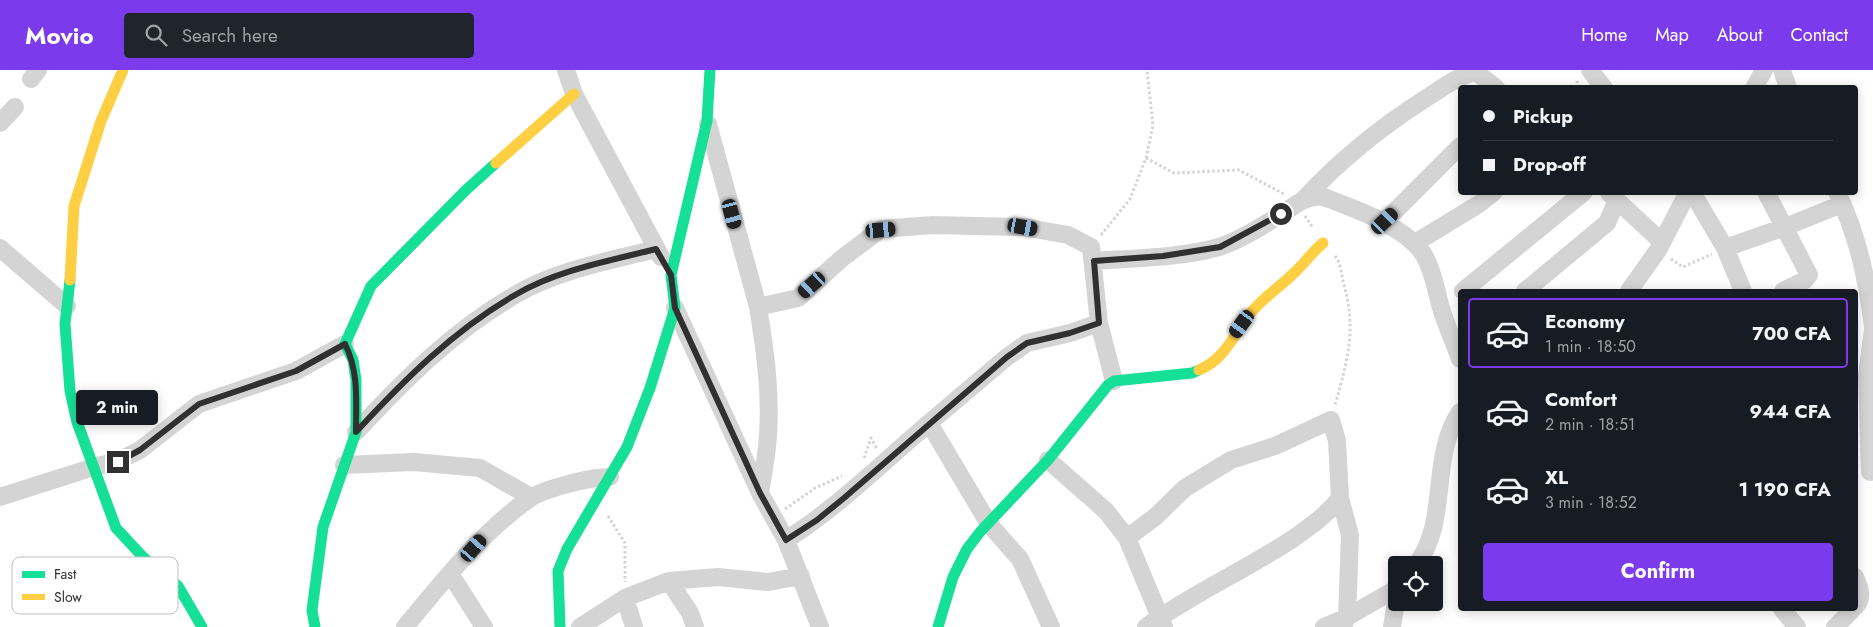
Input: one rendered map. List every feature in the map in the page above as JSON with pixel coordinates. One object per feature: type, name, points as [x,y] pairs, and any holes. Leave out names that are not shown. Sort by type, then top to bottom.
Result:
[{"type":"street","points":[[123,70],[101,121],[74,206],[73,247],[66,306],[66,341],[70,391],[78,422],[116,528],[143,557]]},
{"type":"street","points":[[566,70],[574,94],[671,275]]},
{"type":"street","points":[[710,70],[707,121],[671,275],[675,308],[760,493],[775,516],[786,540],[802,576],[820,627]]},
{"type":"street","points":[[1590,70],[1602,85]]},
{"type":"street","points":[[1756,85],[1764,70]]},
{"type":"street","points":[[1782,70],[1787,85]]},
{"type":"street","points":[[758,308],[798,298],[841,259],[881,230],[933,224],[1023,227],[1068,235],[1092,254],[1163,256],[1220,247],[1303,200],[1351,152],[1401,114],[1460,76],[1476,72],[1492,85]]},
{"type":"street","points":[[0,497],[94,466],[118,462],[140,450],[199,404],[296,371],[345,344],[371,286],[466,190],[574,94]]},
{"type":"street","points":[[0,123],[15,107]]},
{"type":"street","points":[[707,121],[758,308],[769,403],[768,437],[760,493]]},
{"type":"street","points":[[1385,221],[1458,148]]},
{"type":"street","points":[[1414,242],[1479,204],[1490,195]]},
{"type":"street","points":[[1466,289],[1580,195]]},
{"type":"street","points":[[1634,289],[1688,195]]},
{"type":"street","points":[[1692,195],[1725,248],[1742,289]]},
{"type":"street","points":[[1768,195],[1809,275],[1805,280],[1787,289]]},
{"type":"street","points":[[1303,200],[1321,196],[1385,221],[1414,242],[1425,256],[1433,274],[1441,310],[1458,352]]},
{"type":"street","points":[[1612,196],[1660,246]]},
{"type":"street","points":[[1527,289],[1607,223],[1612,196]]},
{"type":"street","points":[[1725,248],[1784,227],[1839,198],[1868,262],[1873,329],[1870,374],[1871,474]]},
{"type":"street","points":[[938,627],[953,577],[967,549],[1048,460],[1098,396],[1114,382],[1192,373],[1209,366],[1226,351],[1244,321],[1268,293],[1295,273],[1310,254],[1323,243]]},
{"type":"street","points":[[0,248],[66,306]]},
{"type":"street","points":[[356,432],[400,384],[459,334],[515,294],[565,272],[656,249]]},
{"type":"street","points":[[1092,254],[1099,323],[1114,382]]},
{"type":"street","points":[[1441,310],[1458,296]]},
{"type":"street","points":[[560,627],[558,570],[567,550],[631,439],[650,388],[675,308]]},
{"type":"street","points":[[786,540],[817,520],[1007,357],[1027,343],[1070,333],[1099,323]]},
{"type":"street","points":[[315,627],[312,610],[323,527],[356,432],[356,380],[353,360],[345,344]]},
{"type":"street","points":[[1422,556],[1436,518],[1440,464],[1446,442],[1458,416]]},
{"type":"street","points":[[1127,538],[1155,517],[1185,488],[1231,460],[1275,446],[1331,420],[1336,441],[1340,498],[1350,535],[1345,622]]},
{"type":"street","points":[[929,423],[989,524],[1020,559],[1051,627]]},
{"type":"street","points":[[1048,460],[1106,511],[1127,538],[1157,624],[1282,546],[1312,525],[1332,508],[1340,498]]},
{"type":"street","points":[[344,465],[414,462],[480,468],[531,498]]},
{"type":"street","points":[[1858,463],[1871,474]]},
{"type":"street","points":[[406,627],[486,535],[531,498],[593,477],[610,477]]},
{"type":"street","points":[[451,575],[484,627]]},
{"type":"street","points":[[580,627],[625,598],[669,581],[718,577],[768,582],[802,576]]},
{"type":"street","points":[[669,581],[690,613],[695,627]]},
{"type":"street","points":[[178,586],[202,627]]},
{"type":"street","points":[[1858,586],[1861,594],[1858,604]]},
{"type":"street","points":[[1324,627],[1345,622],[1388,594]]},
{"type":"street","points":[[625,598],[634,627]]},
{"type":"street","points":[[1392,627],[1395,611]]},
{"type":"street","points":[[1784,611],[1797,627]]},
{"type":"street","points":[[1835,627],[1851,611]]},
{"type":"path","points":[[1092,254],[1130,199],[1146,158],[1153,124],[1147,70]]},
{"type":"path","points":[[1660,246],[1683,267],[1725,248]]},
{"type":"path","points":[[863,460],[871,438],[884,462]]},
{"type":"path","points":[[775,516],[815,488],[848,474]]},
{"type":"path","points":[[597,499],[625,543],[625,598]]},
{"type":"traffic: fast","points":[[560,627],[558,571],[567,549],[627,447],[650,388],[675,308],[671,275],[707,121],[710,70]]},
{"type":"traffic: fast","points":[[315,627],[312,610],[323,527],[356,432],[356,380],[353,360],[345,344],[371,286],[466,190],[496,163]]},
{"type":"traffic: fast","points":[[70,280],[65,324],[70,391],[77,422],[116,528],[143,557]]},
{"type":"traffic: fast","points":[[938,627],[953,577],[967,549],[980,532],[1048,460],[1108,385],[1114,381],[1192,373],[1199,370]]},
{"type":"traffic: fast","points":[[178,586],[202,627]]},
{"type":"traffic: slow","points":[[70,280],[74,206],[101,121],[123,70]]},
{"type":"traffic: slow","points":[[496,163],[574,94]]},
{"type":"traffic: slow","points":[[1199,370],[1216,360],[1254,309],[1294,273],[1323,243]]},
{"type":"route","points":[[118,462],[140,450],[199,404],[296,371],[345,344],[353,360],[356,380],[356,432],[400,384],[459,334],[515,294],[565,272],[656,249],[671,275],[675,308],[760,493],[775,516],[786,540],[817,520],[844,498],[906,442],[1007,357],[1027,343],[1070,333],[1099,323],[1094,261],[1163,256],[1220,247],[1281,214]]}]
